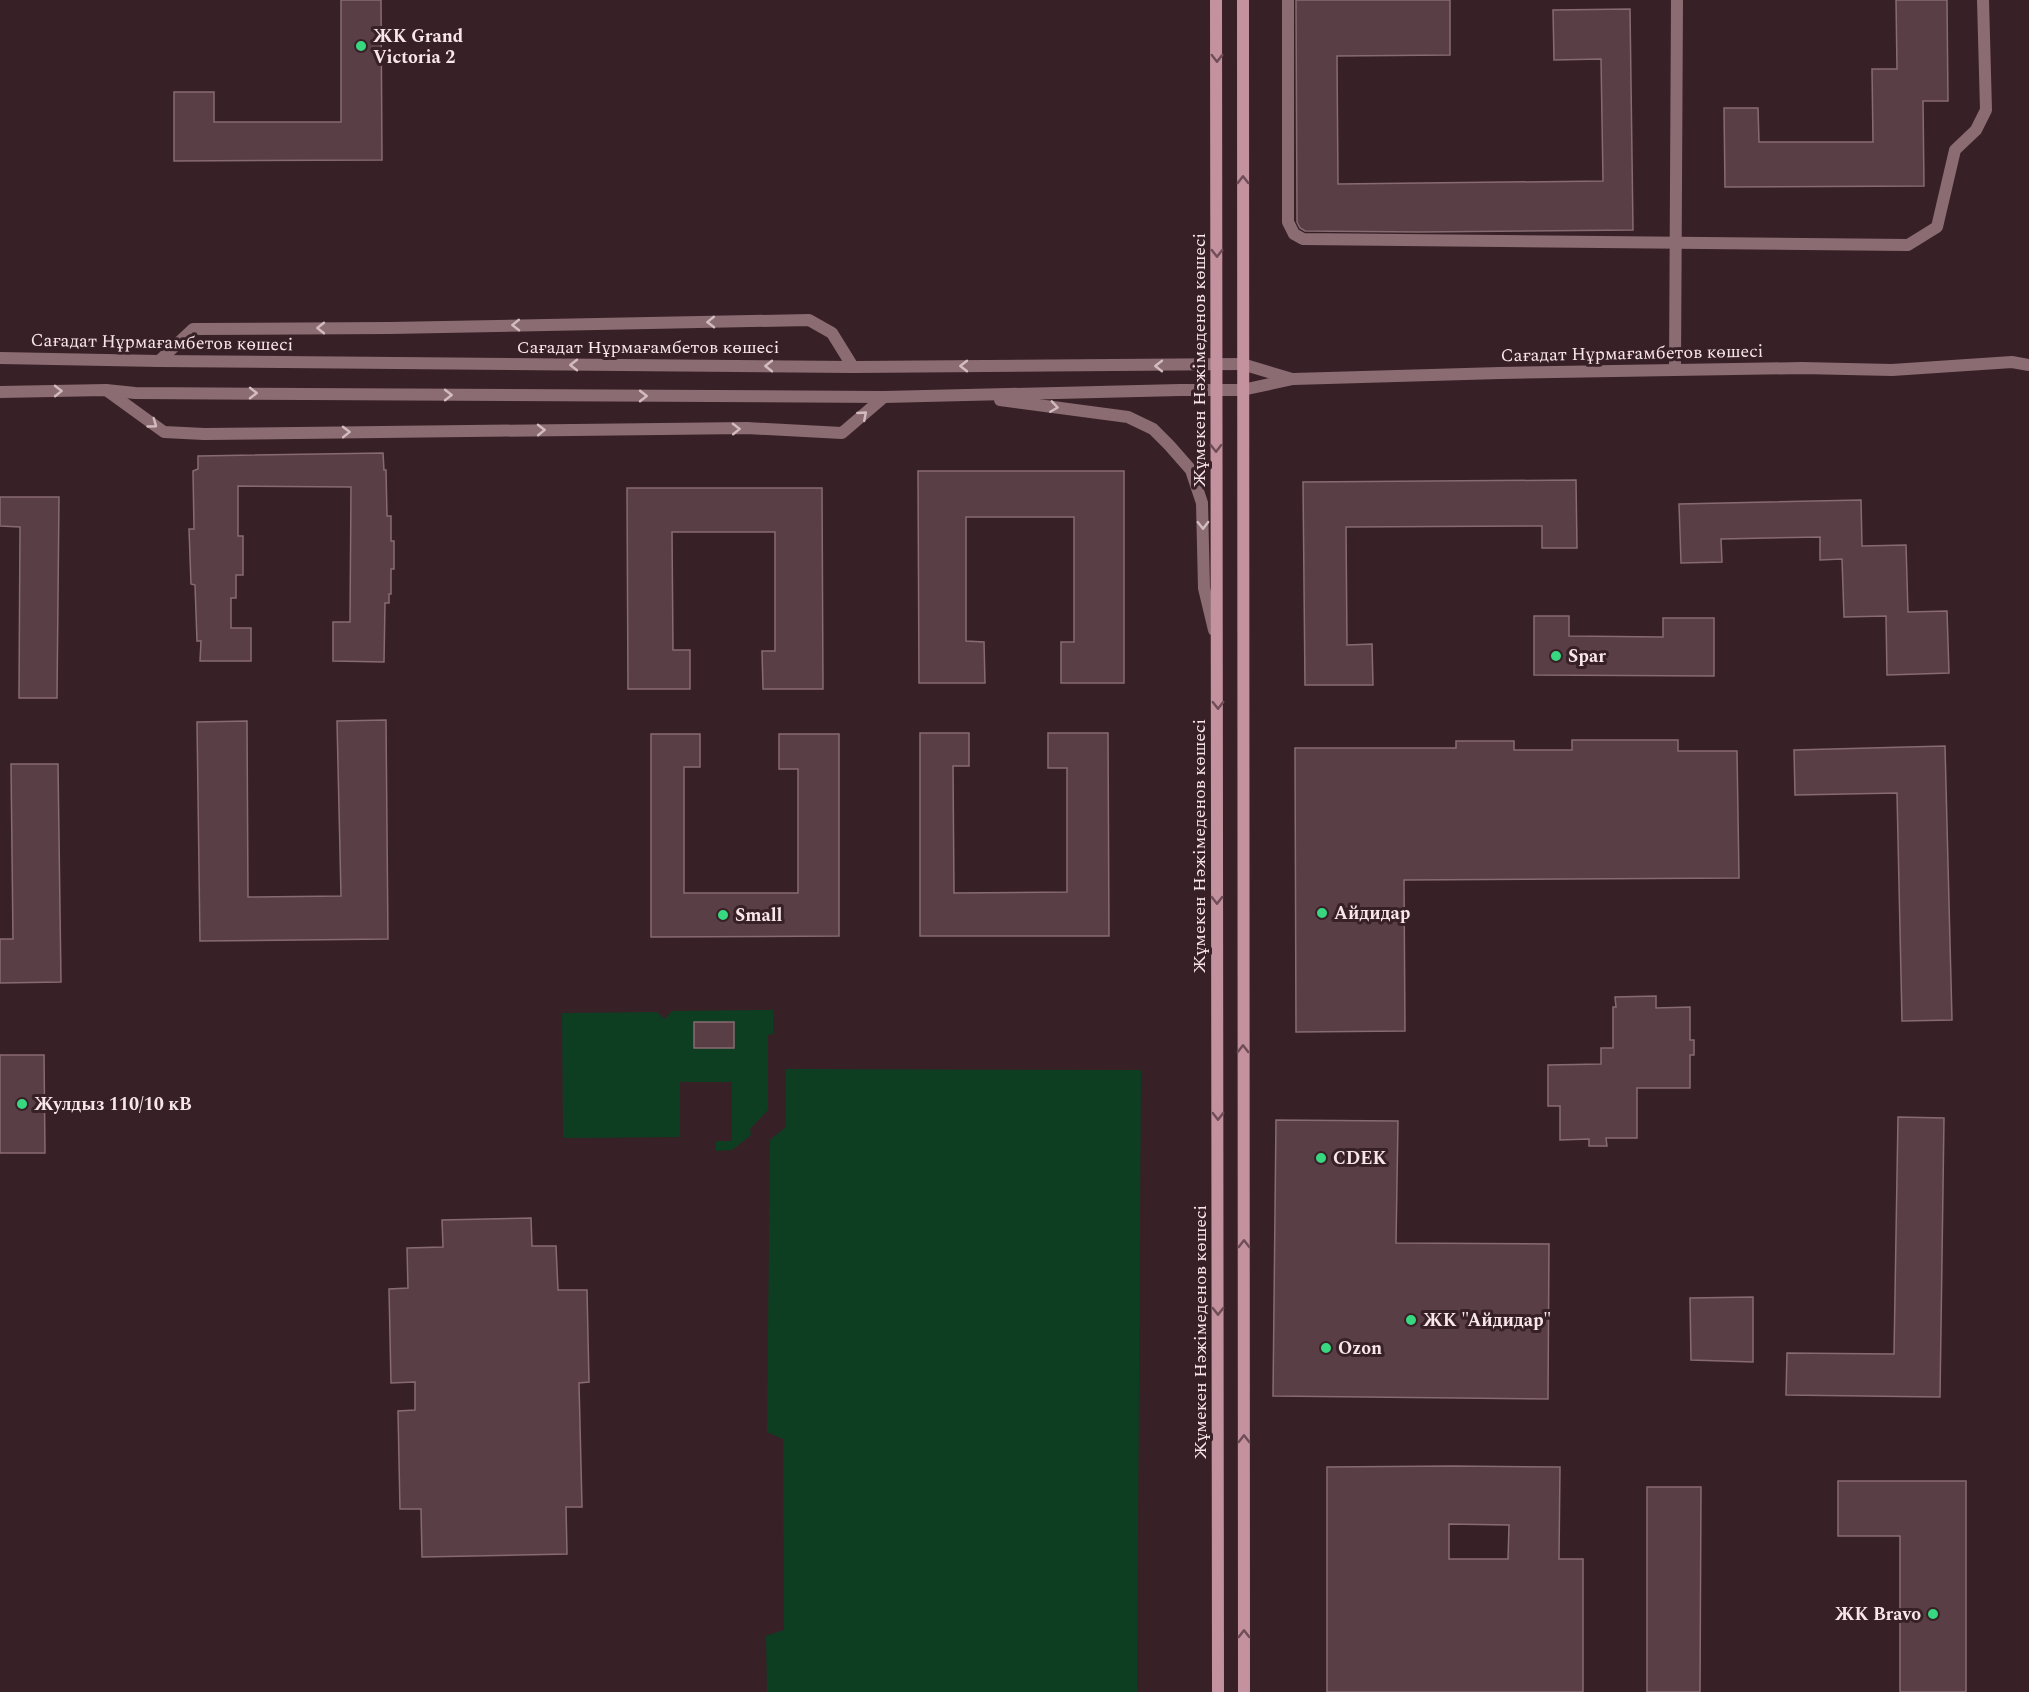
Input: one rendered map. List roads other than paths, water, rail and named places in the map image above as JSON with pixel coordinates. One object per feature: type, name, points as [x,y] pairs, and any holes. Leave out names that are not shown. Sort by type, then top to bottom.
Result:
[{"type":"main road","name":"Жұмекен Нәжімеденов көшесі","points":[[1216,0],[1218,1692]]},
{"type":"main road","points":[[1243,0],[1244,1692]]},
{"type":"street","points":[[1288,0],[1288,222],[1294,234],[1303,239],[1908,244],[1937,227],[1954,150],[1976,130],[1986,110],[1983,0]]},
{"type":"street","points":[[1675,370],[1677,0]]},
{"type":"street","points":[[159,361],[193,329],[390,328],[808,320],[832,333],[853,367]]},
{"type":"street","points":[[0,351],[24,358]]},
{"type":"street","name":"Сағадат Нұрмағамбетов көшесі","points":[[0,358],[853,367],[1218,366],[1242,364],[1293,379]]},
{"type":"street","name":"Сағадат Нұрмағамбетов көшесі","points":[[0,392],[106,390],[147,393],[884,397],[933,394],[1242,390],[1293,379],[1675,370],[1892,370],[2012,362],[2029,365]]},
{"type":"street","points":[[106,390],[164,432],[204,434],[747,428],[843,433],[884,397]]},
{"type":"street","points":[[933,394],[1015,401],[1128,417],[1154,429],[1191,470],[1202,503],[1204,588],[1218,647]]},
{"type":"place","name":"ЖК Grand Victoria 2","points":[[361,46]]},
{"type":"place","name":"Spar","points":[[1556,656]]},
{"type":"place","name":"Айдидар","points":[[1322,913]]},
{"type":"place","name":"Small","points":[[723,915]]},
{"type":"place","name":"Жулдыз 110/10 кВ","points":[[22,1104]]},
{"type":"place","name":"CDEK","points":[[1321,1158]]},
{"type":"place","name":"ЖК \"Айдидар\"","points":[[1411,1320]]},
{"type":"place","name":"Ozon","points":[[1326,1348]]},
{"type":"place","name":"ЖК Bravo","points":[[1933,1614]]}]
